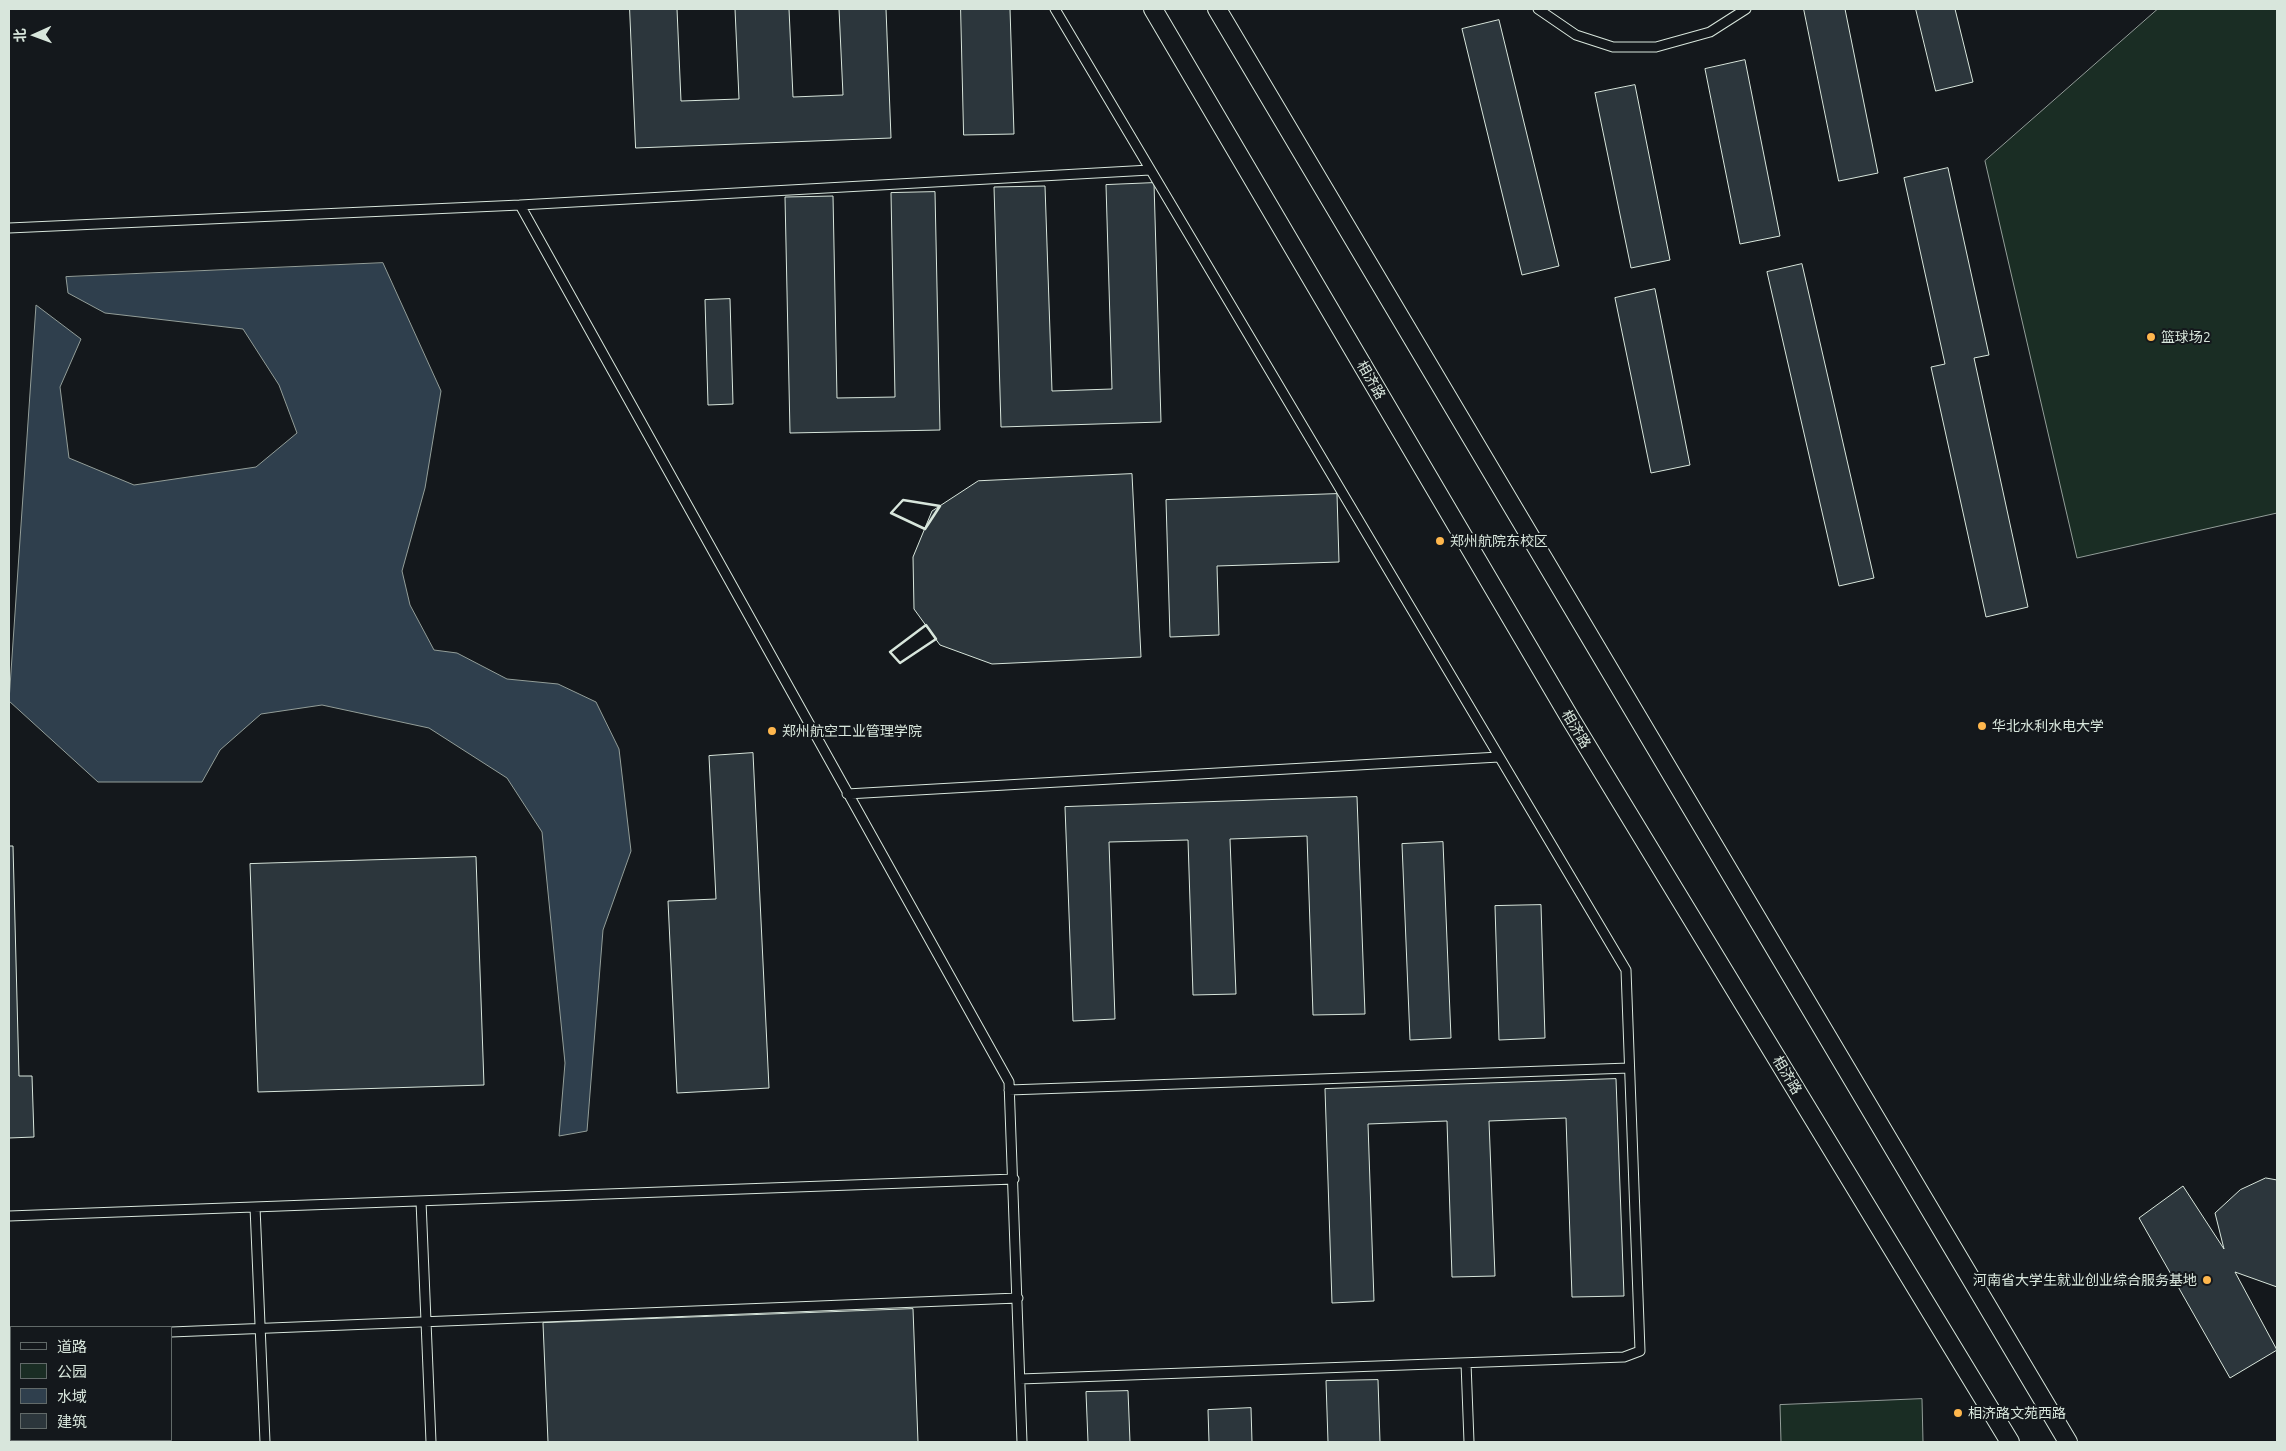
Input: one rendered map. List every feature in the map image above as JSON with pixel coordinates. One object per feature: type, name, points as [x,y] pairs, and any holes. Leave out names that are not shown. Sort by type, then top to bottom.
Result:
[{"type":"street","name":"相济路","points":[[1153,9],[1570,718],[2010,1442]]},
{"type":"street","points":[[1217,9],[2068,1442]]},
{"type":"lane","points":[[1020,1379],[1624,1357],[1640,1351],[1626,970],[1055,9]]},
{"type":"lane","points":[[1538,9],[1576,35],[1613,47],[1656,48],[1710,32],[1746,9]]},
{"type":"lane","points":[[9,228],[520,205],[1150,170]]},
{"type":"lane","points":[[520,205],[1009,1082],[1022,1442]]},
{"type":"lane","points":[[847,794],[1499,757]]},
{"type":"lane","points":[[1009,1090],[1630,1068]]},
{"type":"lane","points":[[9,1216],[1014,1179]]},
{"type":"lane","points":[[421,1201],[430,1442]]},
{"type":"lane","points":[[255,1207],[265,1442]]},
{"type":"lane","points":[[172,1332],[1018,1298]]},
{"type":"lane","points":[[1466,1363],[1469,1442]]},
{"type":"green space","name":"篮球场2","points":[[2158,9],[2277,9],[2277,513],[2077,558],[1985,161]]},
{"type":"green space","points":[[1922,1399],[1923,1442],[1781,1442],[1780,1405]]},
{"type":"water","points":[[383,263],[441,391],[425,488],[402,571],[410,605],[434,650],[457,653],[507,679],[558,684],[596,702],[619,749],[631,851],[603,930],[587,1131],[559,1136],[565,1063],[542,832],[507,778],[429,728],[322,705],[261,714],[220,750],[202,782],[98,782],[9,701],[36,305],[81,339],[60,387],[69,458],[134,485],[256,467],[297,433],[279,385],[243,329],[105,313],[68,293],[66,277]]},
{"type":"building","points":[[630,9],[677,9],[681,101],[739,99],[735,9],[789,9],[793,97],[843,95],[839,9],[886,9],[891,138],[636,148]]},
{"type":"building","points":[[961,9],[1010,9],[1014,134],[964,135]]},
{"type":"building","points":[[1804,9],[1845,9],[1878,173],[1839,181]]},
{"type":"building","points":[[1916,9],[1955,9],[1973,82],[1936,91]]},
{"type":"building","points":[[1499,20],[1559,266],[1522,275],[1462,29]]},
{"type":"building","points":[[1745,60],[1780,236],[1740,244],[1705,69]]},
{"type":"building","points":[[1635,85],[1670,260],[1631,268],[1595,93]]},
{"type":"building","points":[[1948,168],[1989,355],[1974,358],[2028,607],[1986,617],[1931,367],[1945,364],[1904,178]]},
{"type":"building","points":[[1154,183],[1161,422],[1001,427],[994,187],[1045,186],[1052,391],[1112,389],[1106,185]]},
{"type":"building","points":[[935,192],[940,430],[790,433],[785,197],[833,196],[837,398],[895,397],[891,193]]},
{"type":"building","points":[[1802,264],[1874,578],[1839,586],[1767,272]]},
{"type":"building","points":[[1655,289],[1690,465],[1651,473],[1615,298]]},
{"type":"building","points":[[730,299],[733,404],[708,405],[705,300]]},
{"type":"building","points":[[1132,474],[1141,657],[992,664],[940,645],[914,609],[913,557],[932,511],[978,481]]},
{"type":"building","points":[[1337,494],[1339,562],[1217,566],[1219,635],[1170,637],[1166,500]]},
{"type":"building","points":[[753,753],[769,1088],[677,1093],[668,901],[716,899],[709,756]]},
{"type":"building","points":[[1357,797],[1365,1014],[1313,1015],[1307,836],[1230,839],[1236,994],[1193,995],[1188,840],[1109,842],[1115,1019],[1073,1021],[1065,807]]},
{"type":"building","points":[[1443,842],[1451,1038],[1410,1040],[1402,844]]},
{"type":"building","points":[[9,846],[13,846],[19,1076],[32,1076],[34,1137],[9,1138]]},
{"type":"building","points":[[476,857],[484,1085],[258,1092],[250,864]]},
{"type":"building","points":[[1541,905],[1545,1038],[1499,1040],[1495,906]]},
{"type":"building","points":[[1616,1079],[1624,1296],[1572,1297],[1566,1118],[1489,1121],[1495,1276],[1452,1277],[1447,1121],[1368,1124],[1374,1301],[1332,1303],[1325,1089]]},
{"type":"building","name":"河南省大学生就业创业综合服务基地","points":[[2266,1178],[2277,1180],[2277,1287],[2235,1272],[2277,1350],[2230,1378],[2139,1218],[2183,1186],[2224,1249],[2215,1213],[2240,1190]]},
{"type":"building","points":[[913,1309],[918,1442],[548,1442],[543,1323]]},
{"type":"building","points":[[1378,1380],[1380,1442],[1328,1442],[1326,1381]]},
{"type":"building","points":[[1128,1391],[1130,1442],[1088,1442],[1086,1392]]},
{"type":"building","points":[[1251,1408],[1252,1442],[1209,1442],[1208,1410]]},
{"type":"wall","points":[[903,500],[940,506],[925,529],[891,513],[903,500]]},
{"type":"wall","points":[[926,625],[936,639],[900,663],[890,652],[926,625]]},
{"type":"place","name":"篮球场2","points":[[2151,337]]},
{"type":"place","name":"郑州航院东校区","points":[[1440,541]]},
{"type":"place","name":"华北水利水电大学","points":[[1982,726]]},
{"type":"place","name":"郑州航空工业管理学院","points":[[772,731]]},
{"type":"place","name":"河南省大学生就业创业综合服务基地","points":[[2207,1280]]},
{"type":"place","name":"相济路文苑西路","points":[[1958,1413]]}]
